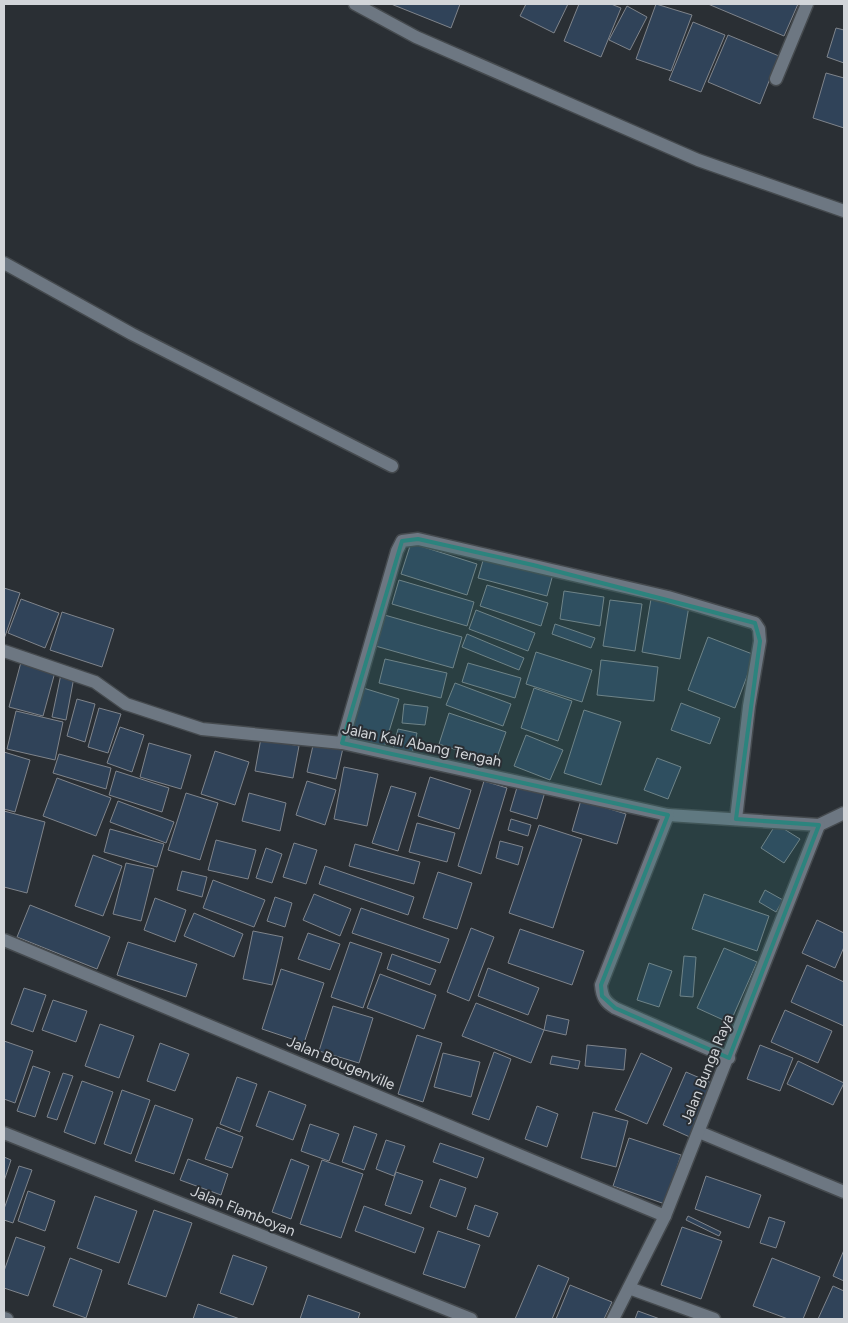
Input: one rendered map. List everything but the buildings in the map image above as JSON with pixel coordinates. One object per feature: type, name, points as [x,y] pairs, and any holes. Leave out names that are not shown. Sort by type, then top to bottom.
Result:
[{"type":"street","points":[[355,4],[416,37],[698,160],[844,211]]},
{"type":"street","points":[[776,79],[807,4]]},
{"type":"street","points":[[4,263],[132,334],[392,466]]},
{"type":"street","points":[[342,743],[397,551],[402,541],[418,539],[668,597],[755,623],[759,629],[760,641],[749,706],[736,819]]},
{"type":"street","name":"Jalan Kali Abang Tengah","points":[[4,651],[95,682],[126,704],[202,729],[342,743],[668,815],[819,825],[844,813]]},
{"type":"street","points":[[668,815],[601,985],[602,996],[606,1003],[615,1008],[729,1058]]},
{"type":"street","name":"Jalan Bunga Raya","points":[[613,1319],[665,1216],[700,1132],[819,825]]},
{"type":"street","name":"Jalan Bougenville","points":[[4,940],[665,1216]]},
{"type":"street","points":[[700,1132],[844,1192]]},
{"type":"street","name":"Jalan Flamboyan","points":[[4,1133],[471,1319]]},
{"type":"street","points":[[629,1288],[714,1319]]},
{"type":"highlighted area","points":[[418,539],[533,565],[755,623],[760,641],[736,819],[819,825],[729,1058],[615,1008],[602,996],[601,985],[668,815],[342,743],[402,541]]}]
